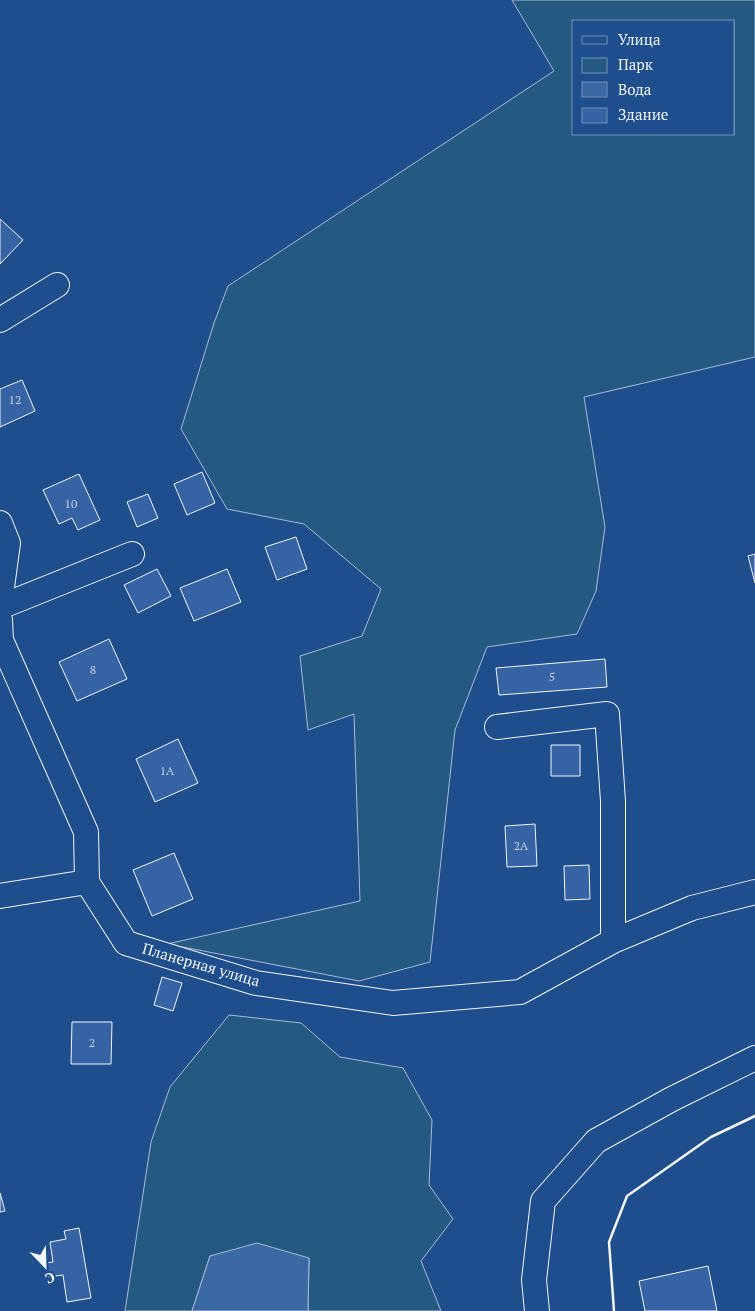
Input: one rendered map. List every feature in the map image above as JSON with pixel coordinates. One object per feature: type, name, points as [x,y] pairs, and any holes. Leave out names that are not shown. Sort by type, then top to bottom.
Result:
[{"type":"street","points":[[0,320],[57,285]]},
{"type":"street","points":[[0,523],[8,543],[0,602]]},
{"type":"street","points":[[0,607],[132,554]]},
{"type":"street","points":[[0,620],[1,640],[86,832],[87,882],[0,896]]},
{"type":"street","points":[[498,727],[608,714],[613,801],[613,941]]},
{"type":"street","name":"Планерная улица","points":[[87,882],[126,943],[256,983],[393,1003],[520,992],[613,941],[692,908],[755,892]]},
{"type":"street","points":[[537,1311],[534,1280],[543,1201],[596,1141],[672,1099],[755,1058]]},
{"type":"green space","points":[[512,0],[755,0],[755,357],[584,397],[605,527],[596,591],[577,634],[487,647],[455,730],[430,962],[359,981],[167,944],[360,901],[354,714],[308,730],[300,656],[362,636],[381,589],[304,524],[227,509],[181,429],[214,323],[228,286],[554,71]]},
{"type":"green space","points":[[229,1015],[301,1023],[340,1057],[403,1068],[432,1120],[429,1185],[453,1219],[421,1261],[441,1311],[308,1311],[309,1258],[210,1256],[192,1311],[125,1311],[151,1142],[170,1087]]},
{"type":"water","points":[[257,1243],[309,1258],[308,1311],[192,1311],[210,1256]]},
{"type":"building","points":[[0,219],[23,240],[0,264]]},
{"type":"building","points":[[22,380],[35,411],[0,427],[0,389]]},
{"type":"building","points":[[202,472],[215,503],[187,515],[174,484]]},
{"type":"building","points":[[79,474],[100,520],[78,530],[72,518],[59,524],[43,490]]},
{"type":"building","points":[[148,494],[158,518],[137,527],[127,502]]},
{"type":"building","points":[[296,537],[307,569],[277,580],[265,547]]},
{"type":"building","points":[[755,554],[755,583],[748,556]]},
{"type":"building","points":[[157,569],[171,596],[138,613],[124,585]]},
{"type":"building","points":[[227,569],[241,602],[194,621],[180,588]]},
{"type":"building","points":[[109,639],[127,679],[77,701],[59,662]]},
{"type":"building","points":[[605,659],[607,687],[499,695],[496,668]]},
{"type":"building","points":[[178,739],[198,783],[155,802],[136,759]]},
{"type":"building","points":[[551,745],[580,745],[580,776],[551,776]]},
{"type":"building","points":[[535,824],[537,866],[507,867],[505,826]]},
{"type":"building","points":[[174,853],[193,899],[152,916],[133,870]]},
{"type":"building","points":[[589,865],[590,899],[565,900],[564,866]]},
{"type":"building","points":[[162,977],[182,983],[173,1011],[154,1005]]},
{"type":"building","points":[[72,1022],[112,1022],[111,1064],[71,1064]]},
{"type":"building","points":[[0,1193],[5,1211],[0,1212]]},
{"type":"building","points":[[79,1228],[91,1298],[67,1302],[63,1275],[48,1277],[45,1263],[53,1262],[50,1242],[66,1239],[64,1231]]},
{"type":"building","points":[[708,1266],[717,1311],[645,1311],[639,1281]]},
{"type":"wall","points":[[614,1311],[609,1242],[627,1196],[711,1137],[755,1116]]}]
